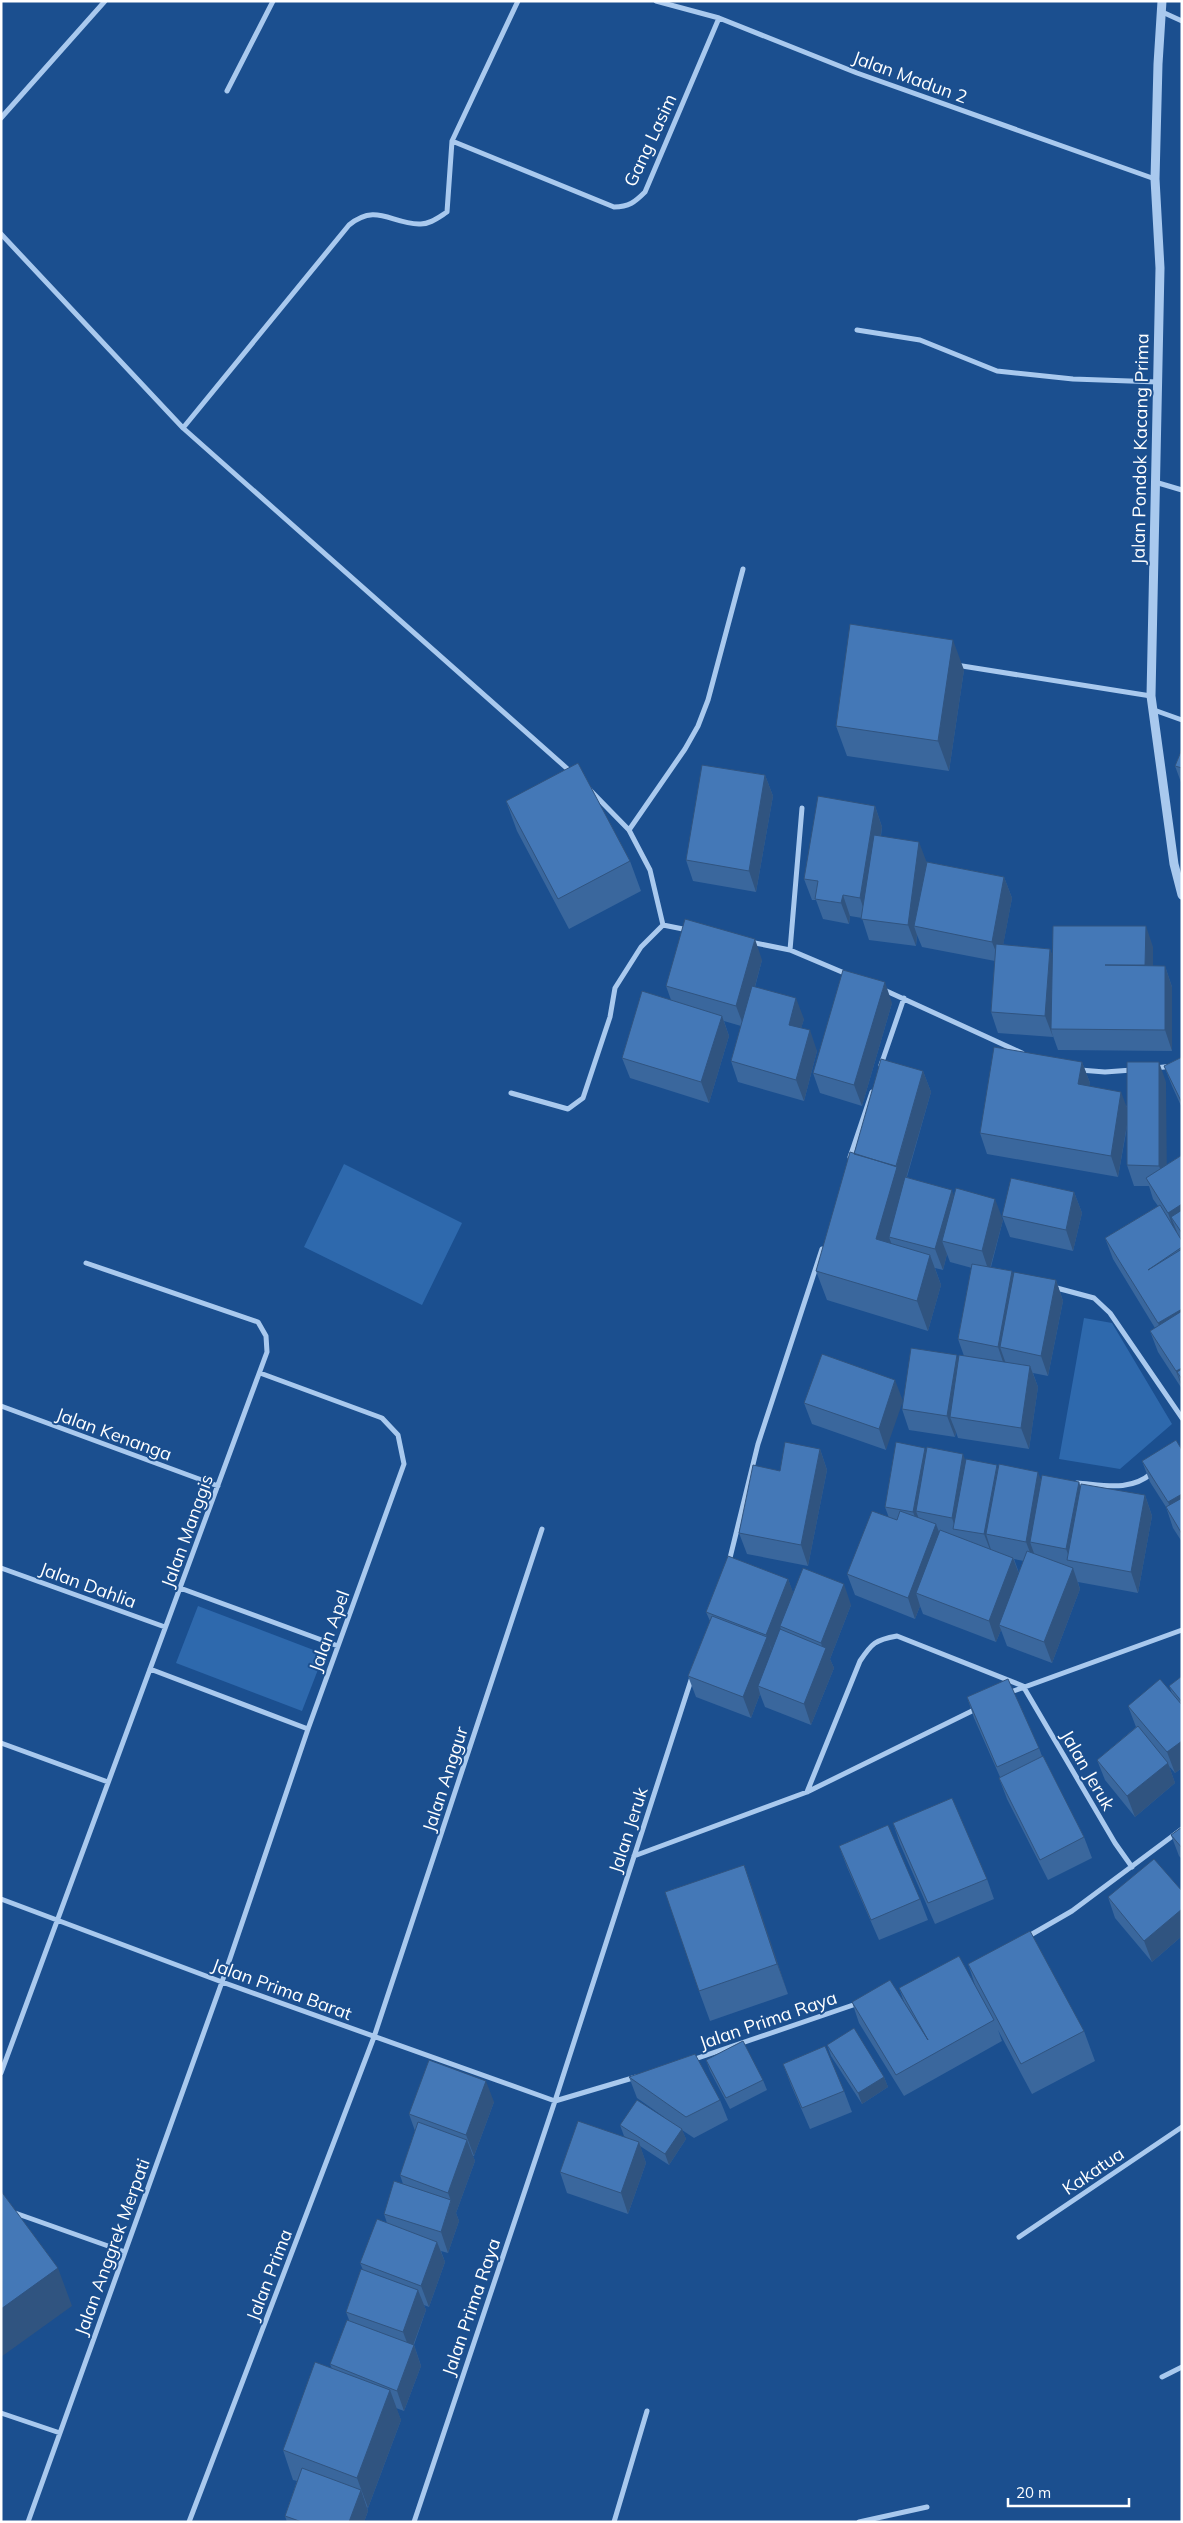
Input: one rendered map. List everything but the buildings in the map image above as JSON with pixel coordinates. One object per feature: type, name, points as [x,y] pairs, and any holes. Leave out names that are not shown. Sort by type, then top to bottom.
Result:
[{"type":"street","points":[[1,118],[105,1]]},
{"type":"street","points":[[227,90],[273,1]]},
{"type":"street","points":[[183,428],[349,225],[360,216],[372,214],[420,224],[433,221],[447,212],[452,142],[518,1]]},
{"type":"street","name":"Jalan Madun 2","points":[[656,1],[719,18],[857,73],[1155,179]]},
{"type":"street","name":"Jalan Pondok Kacang Prima","points":[[1162,1],[1160,11],[1155,179],[1160,268],[1151,696],[1172,855],[1182,895]]},
{"type":"street","points":[[1160,11],[1182,21]]},
{"type":"street","name":"Gang Lasim","points":[[452,142],[614,207],[624,207],[634,202],[645,192],[719,18]]},
{"type":"street","points":[[1,234],[183,428],[574,775]]},
{"type":"street","points":[[857,330],[920,340],[997,371],[1073,379],[1158,382]]},
{"type":"street","points":[[1155,482],[1182,490]]},
{"type":"street","points":[[629,830],[685,749],[698,726],[708,700],[744,569]]},
{"type":"street","points":[[952,664],[1151,696]]},
{"type":"street","points":[[1154,710],[1182,720]]},
{"type":"street","points":[[582,782],[604,801],[629,830],[650,870],[663,925]]},
{"type":"street","points":[[790,950],[802,808]]},
{"type":"street","points":[[663,925],[692,931]]},
{"type":"street","points":[[512,1093],[568,1110],[583,1098],[610,1017],[615,988],[640,947],[663,925]]},
{"type":"street","points":[[741,940],[790,950],[851,976]]},
{"type":"street","points":[[878,987],[1032,1058]]},
{"type":"street","points":[[879,1070],[904,998]]},
{"type":"street","points":[[1149,1068],[1182,1065]]},
{"type":"street","points":[[1070,1069],[1105,1072],[1140,1069]]},
{"type":"street","points":[[846,1168],[873,1088]]},
{"type":"street","points":[[728,1567],[758,1444],[824,1240]]},
{"type":"street","name":"Jalan Manggis","points":[[1,2073],[56,1919],[267,1352],[266,1336],[258,1322],[86,1262]]},
{"type":"street","points":[[1044,1285],[1094,1298],[1110,1313],[1182,1418]]},
{"type":"street","name":"Jalan Apel","points":[[222,1982],[308,1729],[404,1464],[398,1436],[382,1418],[260,1373]]},
{"type":"street","name":"Jalan Kenanga","points":[[1,1406],[218,1486]]},
{"type":"street","points":[[1068,1483],[1124,1487],[1144,1480],[1159,1468]]},
{"type":"street","name":"Jalan Anggur","points":[[374,2037],[542,1530]]},
{"type":"street","name":"Jalan Dahlia","points":[[1,1568],[165,1627]]},
{"type":"street","points":[[180,1588],[338,1646]]},
{"type":"street","points":[[1006,1694],[1023,1686],[1182,1630]]},
{"type":"street","points":[[806,1792],[860,1661],[872,1644],[897,1636],[1023,1686]]},
{"type":"street","points":[[150,1669],[308,1729]]},
{"type":"street","name":"Jalan Jeruk","points":[[555,2101],[695,1670]]},
{"type":"street","name":"Jalan Jeruk","points":[[1023,1686],[1115,1843],[1132,1867]]},
{"type":"street","points":[[634,1856],[806,1792],[980,1707]]},
{"type":"street","points":[[1,1742],[108,1782]]},
{"type":"street","points":[[1024,1939],[1072,1911],[1182,1829]]},
{"type":"street","name":"Jalan Prima Barat","points":[[1,1899],[222,1982],[555,2101]]},
{"type":"street","name":"Jalan Anggrek Merpati","points":[[28,2522],[222,1982]]},
{"type":"street","name":"Jalan Prima Raya","points":[[687,2061],[863,2002]]},
{"type":"street","name":"Jalan Prima","points":[[189,2522],[374,2037]]},
{"type":"street","points":[[555,2101],[640,2075]]},
{"type":"street","name":"Jalan Prima Raya","points":[[414,2522],[555,2101]]},
{"type":"street","name":"Kakatua","points":[[1019,2237],[1182,2127]]},
{"type":"street","points":[[1,2208],[125,2252]]},
{"type":"street","points":[[1162,2378],[1182,2367]]},
{"type":"street","points":[[614,2522],[647,2411]]},
{"type":"street","points":[[1,2413],[60,2432]]},
{"type":"street","points":[[859,2522],[927,2507]]},
{"type":"shaded area","points":[[344,1164],[462,1223],[422,1305],[304,1247]]},
{"type":"shaded area","points":[[1084,1318],[1112,1323],[1172,1424],[1120,1469],[1059,1459]]},
{"type":"shaded area","points":[[198,1606],[324,1654],[302,1711],[176,1663]]}]
